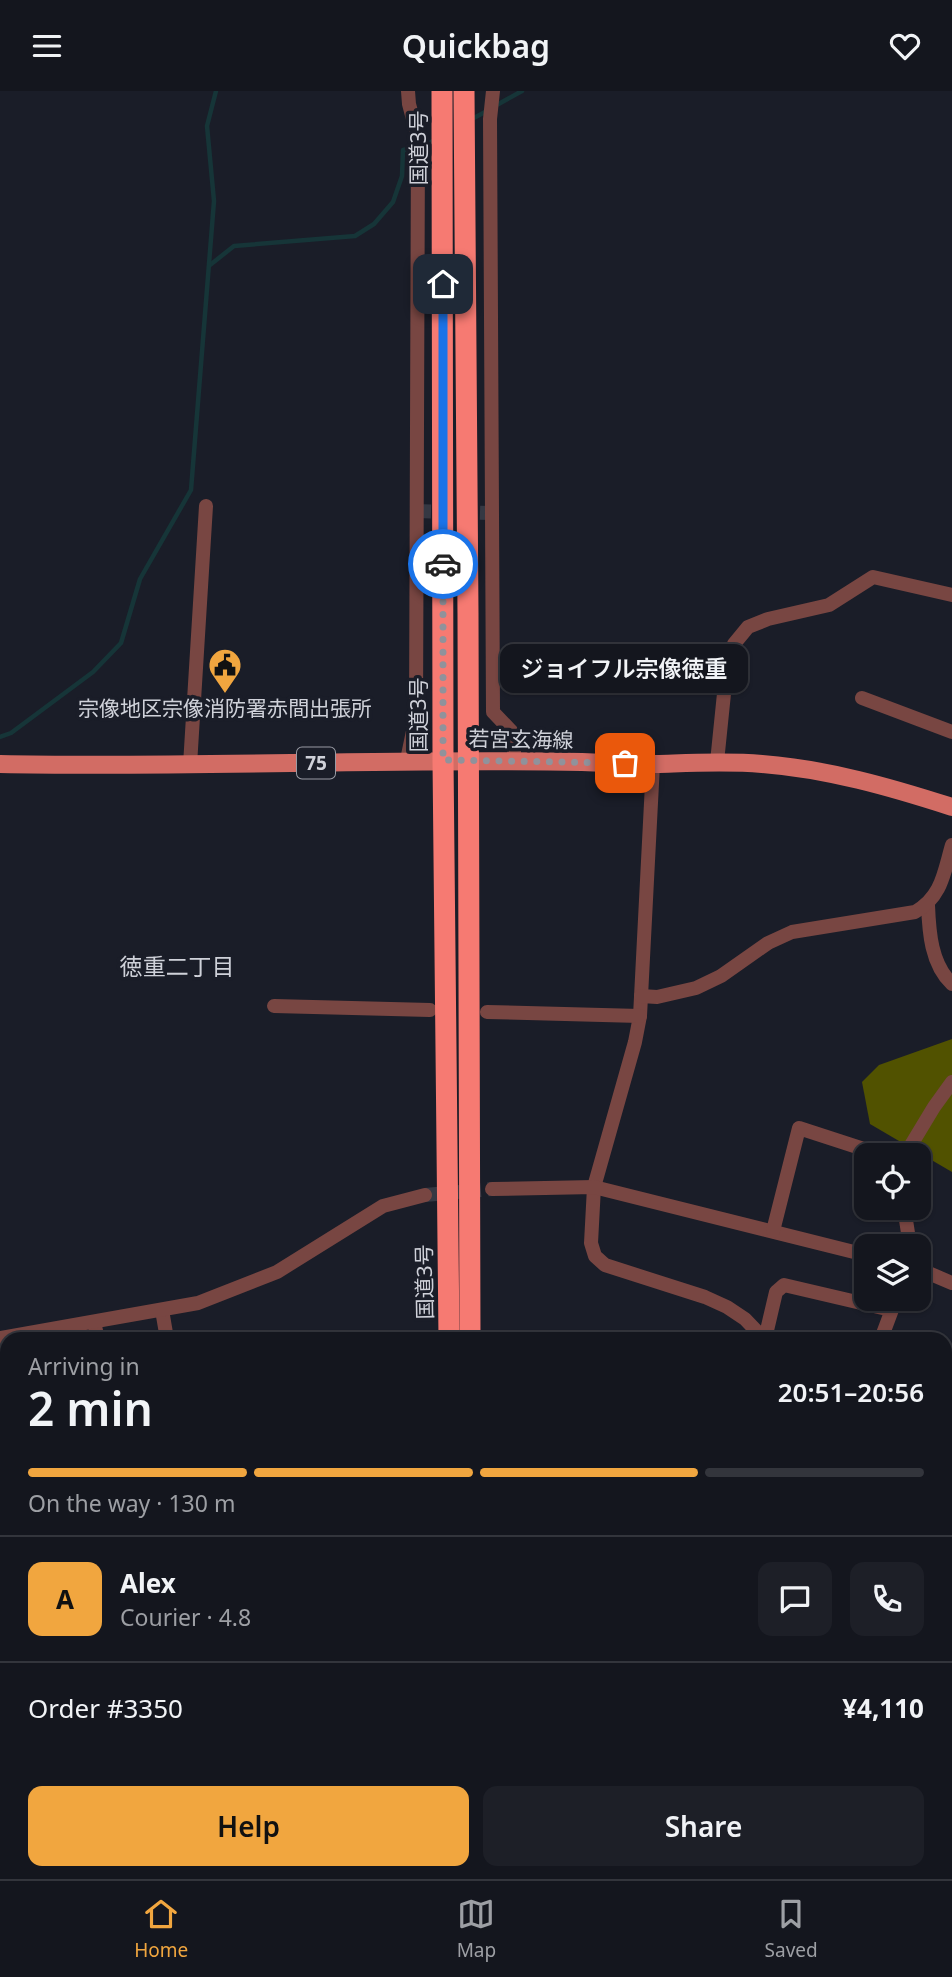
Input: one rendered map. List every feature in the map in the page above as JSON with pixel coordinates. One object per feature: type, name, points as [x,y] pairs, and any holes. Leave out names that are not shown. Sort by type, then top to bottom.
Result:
[{"type":"highway","name":"国道3号","points":[[442,97],[443,760],[449,1332]]},
{"type":"highway","points":[[464,97],[470,1332]]},
{"type":"main road","name":"若宮玄海線","points":[[0,764],[93,766],[407,760],[763,764],[822,772],[891,788],[952,807]]},
{"type":"street","points":[[407,760],[416,717],[418,456],[418,138],[408,91]]},
{"type":"street","points":[[493,91],[493,712],[514,734],[514,761]]},
{"type":"street","points":[[190,765],[206,506]]},
{"type":"street","points":[[717,762],[726,674],[734,643],[748,627],[768,619],[829,605],[873,577],[952,595]]},
{"type":"street","points":[[862,698],[952,732]]},
{"type":"street","points":[[653,764],[640,1016],[594,1187],[591,1243],[595,1256],[605,1265],[705,1297],[727,1307],[757,1332]]},
{"type":"street","points":[[641,996],[657,997],[695,988],[721,976],[768,943],[792,932],[915,912],[928,905],[939,888],[952,845]]},
{"type":"street","points":[[928,905],[930,935],[935,955],[943,976],[952,984]]},
{"type":"street","points":[[274,1006],[430,1010]]},
{"type":"street","points":[[487,1011],[640,1016]]},
{"type":"street","points":[[912,1143],[952,1082]]},
{"type":"street","points":[[774,1231],[799,1128],[854,1146]]},
{"type":"street","points":[[492,1189],[594,1187],[854,1252]]},
{"type":"street","points":[[35,1332],[198,1304],[277,1272],[383,1206],[425,1195]]},
{"type":"street","points":[[931,1274],[952,1283]]},
{"type":"street","points":[[766,1332],[776,1292],[784,1285],[854,1297]]},
{"type":"street","points":[[162,1310],[166,1332]]},
{"type":"street","points":[[884,1332],[891,1311]]},
{"type":"street","points":[[94,1322],[96,1332]]},
{"type":"shaded area","points":[[952,1039],[952,1172],[931,1160],[931,1143],[902,1143],[870,1124],[862,1082],[879,1065]]},
{"type":"waterway","points":[[0,737],[11,733],[93,672],[121,643],[140,579],[191,490],[214,201],[207,126],[216,91]]},
{"type":"waterway","points":[[495,106],[522,91]]},
{"type":"waterway","points":[[470,120],[487,111]]},
{"type":"waterway","points":[[210,265],[234,246],[355,236],[374,224],[393,202],[402,176],[403,150],[423,146],[435,140]]},
{"type":"tunnel","points":[[417,511],[491,513]]},
{"type":"tunnel","points":[[425,1195],[492,1189]]},
{"type":"way so far","points":[[443,564],[443,760],[625,763]]},
{"type":"place","name":"宗像地区宗像消防署赤間出張所","points":[[225,695]]},
{"type":"place","name":"ジョイフル宗像徳重","points":[[625,763]]},
{"type":"district","name":"徳重二丁目","points":[[177,966]]},
{"type":"route","points":[[443,284],[443,564]]}]
